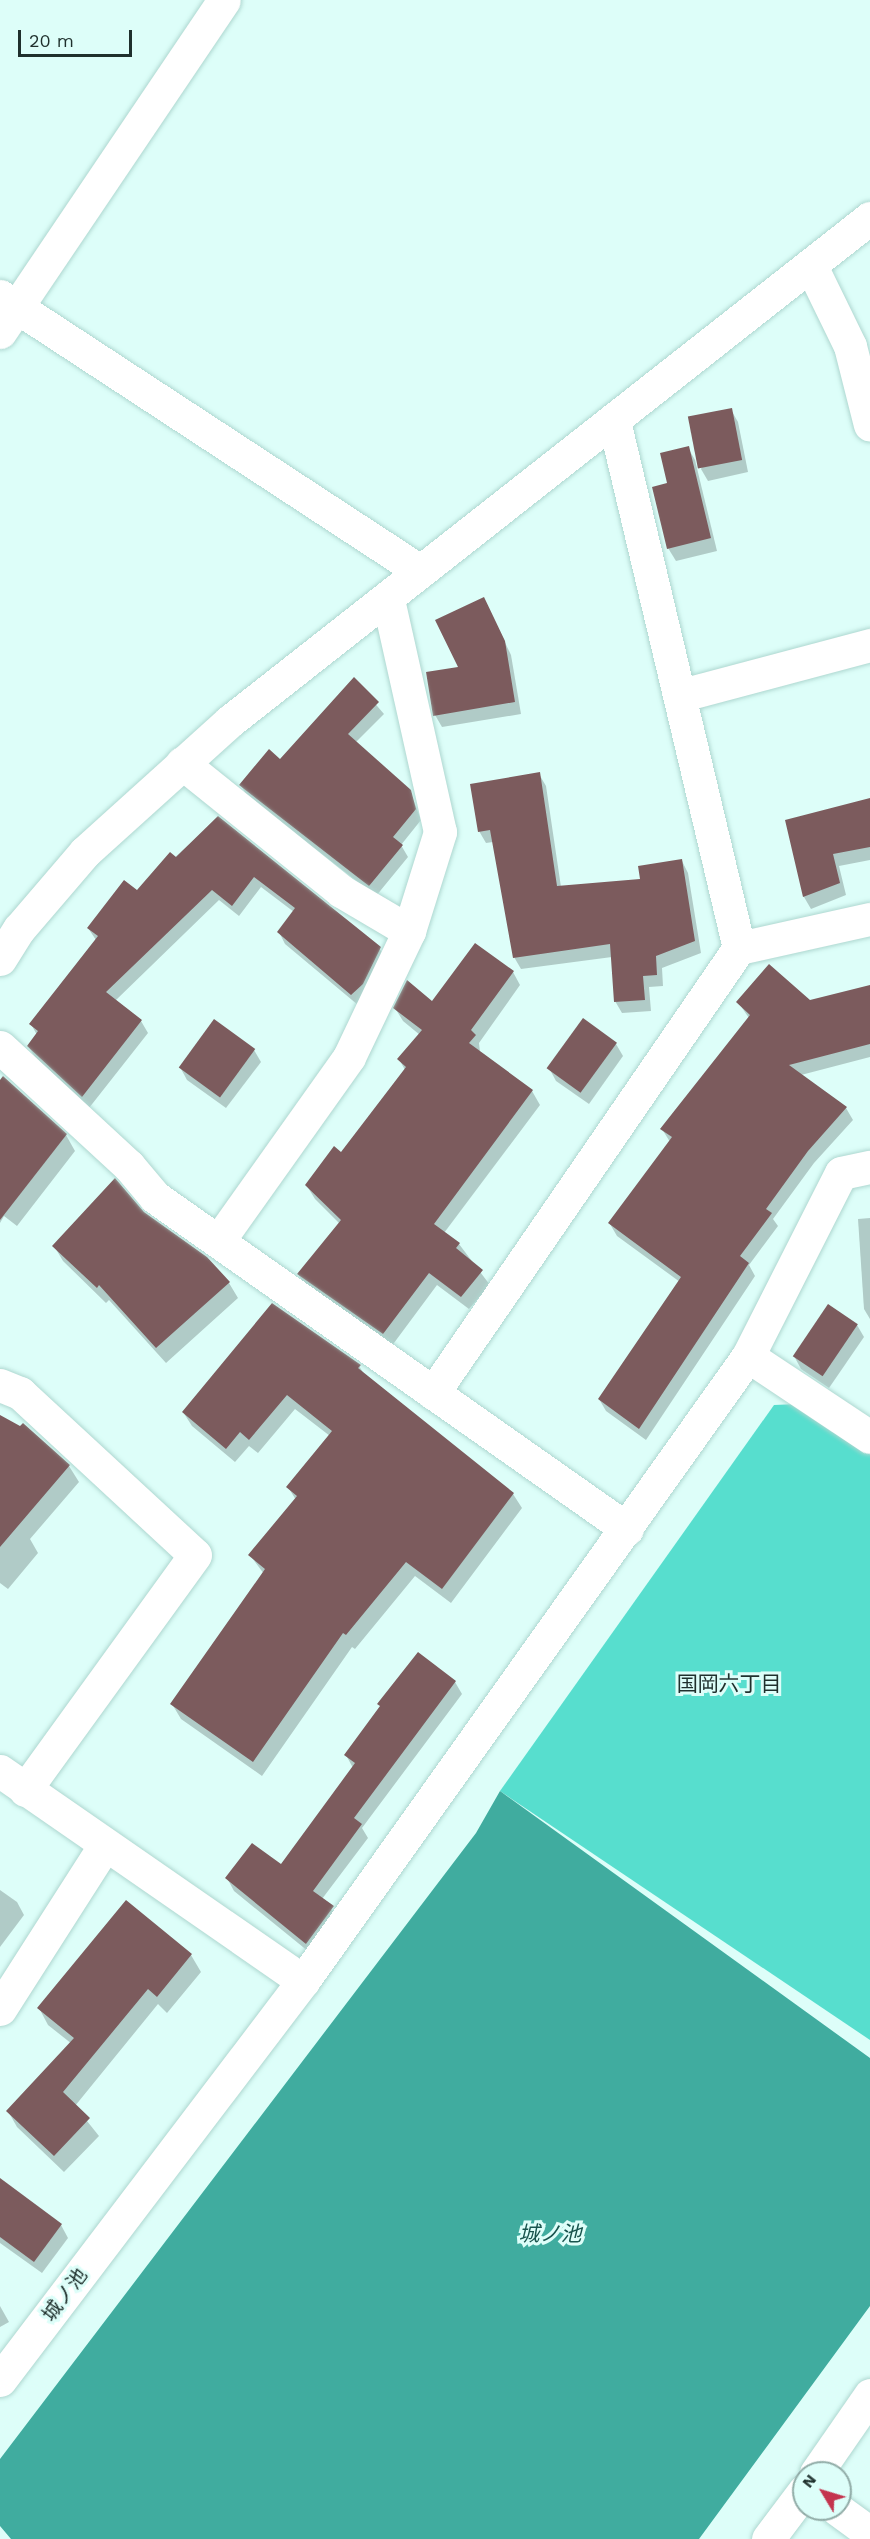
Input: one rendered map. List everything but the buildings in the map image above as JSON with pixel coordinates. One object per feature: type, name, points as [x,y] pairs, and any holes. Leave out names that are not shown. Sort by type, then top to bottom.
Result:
[{"type":"street","points":[[224,0],[6,312],[420,571]]},
{"type":"street","points":[[0,959],[20,929],[85,852],[182,763],[308,658],[388,599],[420,571],[870,218]]},
{"type":"street","points":[[811,266],[850,346],[870,425]]},
{"type":"street","points":[[614,421],[682,695],[739,948]]},
{"type":"street","points":[[219,1240],[350,1057],[409,931],[440,832],[388,599]]},
{"type":"street","points":[[682,695],[870,645]]},
{"type":"street","points":[[182,763],[341,891],[409,931]]},
{"type":"street","points":[[433,1394],[739,948],[870,919]]},
{"type":"street","points":[[0,1047],[129,1166],[155,1197],[627,1529]]},
{"type":"street","name":"城ノ池","points":[[0,2380],[303,1981],[748,1356],[841,1173],[870,1167]]},
{"type":"street","points":[[748,1356],[870,1437]]},
{"type":"street","points":[[0,1385],[20,1393],[195,1555],[13,1780],[303,1981]]},
{"type":"street","points":[[0,2009],[105,1845]]},
{"type":"street","points":[[824,2461],[870,2396]]},
{"type":"street","points":[[768,2539],[792,2507]]},
{"type":"street","points":[[852,2520],[870,2533]]},
{"type":"shaded area","points":[[820,1403],[870,1440],[870,2040],[500,1791],[774,1405]]},
{"type":"water","name":"城ノ池","points":[[500,1791],[870,2058],[870,2306],[699,2539],[11,2539],[0,2526],[0,2459],[476,1833]]},
{"type":"district","name":"国岡六丁目","points":[[729,1684]]}]
